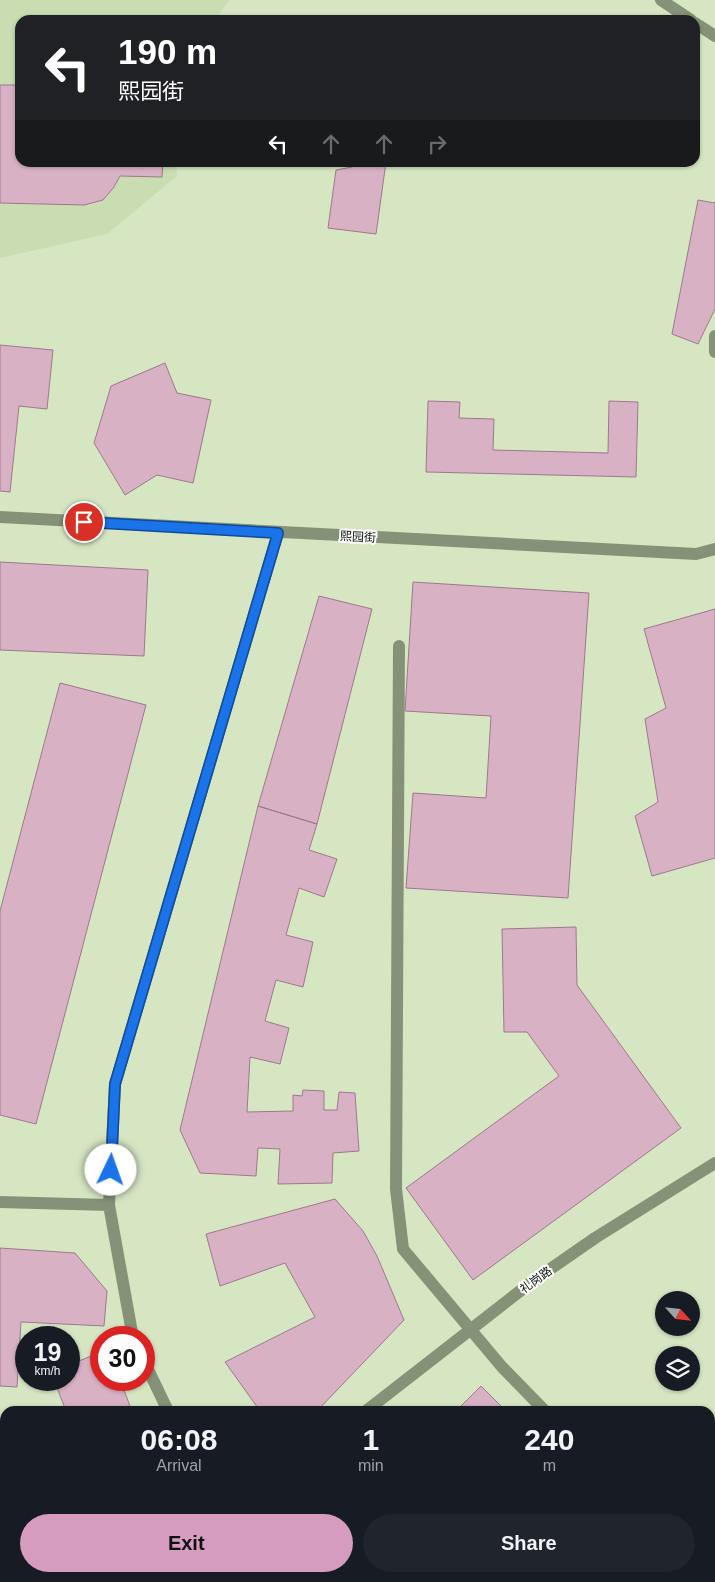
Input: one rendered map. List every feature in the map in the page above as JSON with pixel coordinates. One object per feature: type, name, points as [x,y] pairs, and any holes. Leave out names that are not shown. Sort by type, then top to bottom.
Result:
[{"type":"street","points":[[661,0],[684,15]]},
{"type":"street","points":[[700,26],[715,36]]},
{"type":"street","points":[[715,336],[715,352]]},
{"type":"street","name":"熙园街","points":[[0,517],[696,554],[715,549]]},
{"type":"street","points":[[131,1326],[109,1205],[115,1084],[278,533]]},
{"type":"street","points":[[399,646],[397,1198],[403,1249],[469,1330],[540,1406]]},
{"type":"street","name":"礼岗路","points":[[372,1406],[469,1330],[595,1238],[715,1163]]},
{"type":"street","points":[[0,1202],[109,1205]]},
{"type":"street","points":[[155,1384],[166,1406]]},
{"type":"shaded area","points":[[0,0],[229,0],[218,15],[15,15],[15,167],[176,167],[177,176],[107,234],[0,258]]},
{"type":"building","points":[[0,85],[15,85],[15,167],[163,167],[162,177],[120,176],[103,200],[84,205],[0,203]]},
{"type":"building","points":[[352,167],[385,167],[376,234],[328,228],[336,170]]},
{"type":"building","points":[[698,200],[715,203],[715,309],[698,344],[672,334]]},
{"type":"building","points":[[0,345],[53,350],[47,409],[19,406],[10,492],[0,491]]},
{"type":"building","points":[[165,363],[177,393],[211,400],[193,483],[157,475],[125,495],[94,443],[111,386]]},
{"type":"building","points":[[428,401],[460,402],[459,418],[494,419],[493,450],[608,453],[609,401],[638,402],[636,477],[426,472]]},
{"type":"building","points":[[0,562],[148,570],[144,656],[0,650]]},
{"type":"building","points":[[413,582],[589,593],[568,898],[406,888],[413,793],[486,798],[491,716],[405,711]]},
{"type":"building","points":[[319,596],[372,609],[317,824],[258,806]]},
{"type":"building","points":[[715,609],[715,858],[652,876],[635,816],[658,802],[645,719],[666,708],[644,629]]},
{"type":"building","points":[[60,683],[146,705],[36,1124],[0,1115],[0,911]]},
{"type":"building","points":[[258,806],[317,824],[309,850],[337,859],[324,897],[299,888],[286,935],[313,942],[303,987],[276,980],[265,1021],[289,1028],[280,1064],[250,1057],[247,1112],[293,1111],[293,1095],[302,1096],[303,1090],[324,1091],[324,1110],[337,1110],[339,1092],[355,1093],[359,1151],[333,1153],[332,1183],[278,1184],[280,1149],[258,1148],[256,1176],[200,1173],[180,1130]]},
{"type":"building","points":[[576,927],[577,985],[681,1128],[473,1280],[406,1188],[559,1076],[527,1032],[504,1032],[502,929]]},
{"type":"building","points":[[335,1199],[363,1231],[377,1256],[404,1320],[322,1406],[256,1406],[225,1362],[315,1317],[285,1263],[220,1286],[206,1234]]},
{"type":"building","points":[[0,1248],[75,1253],[107,1291],[104,1326],[21,1322],[21,1326],[15,1326],[15,1387],[0,1386]]},
{"type":"building","points":[[90,1356],[90,1391],[124,1391],[130,1406],[64,1406],[58,1391],[80,1391],[80,1361]]},
{"type":"building","points":[[481,1386],[501,1406],[461,1406]]},
{"type":"route","points":[[84,522],[278,533],[115,1084],[111,1170]]}]
